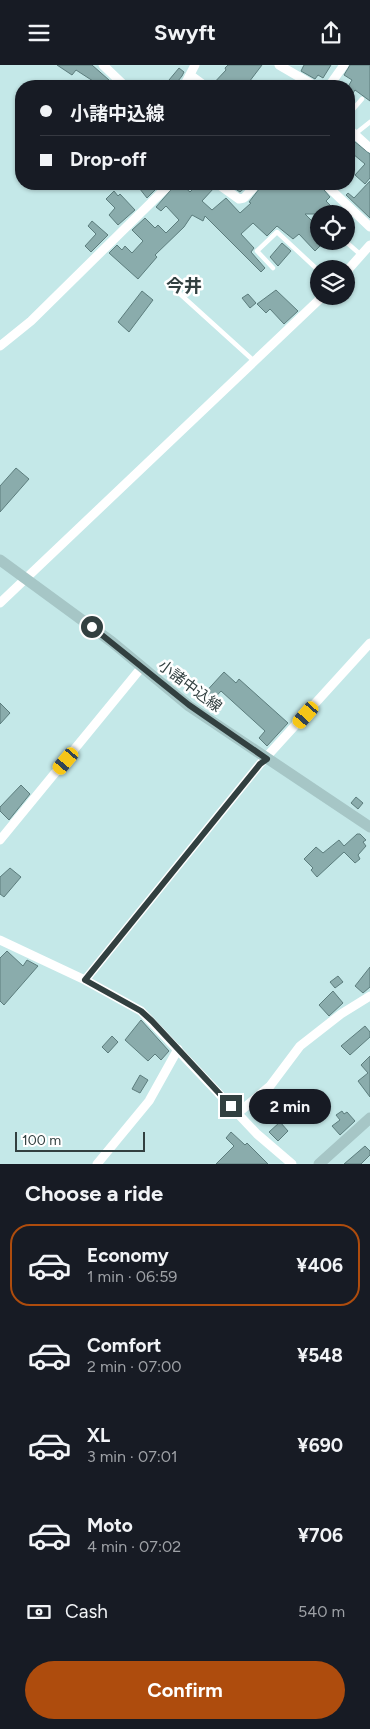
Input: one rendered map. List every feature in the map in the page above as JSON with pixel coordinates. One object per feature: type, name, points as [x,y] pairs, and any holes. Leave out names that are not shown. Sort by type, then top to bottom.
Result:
[{"type":"main road","name":"小諸中込線","points":[[0,560],[23,579],[92,627],[195,710],[370,827]]},
{"type":"main road","points":[[319,1164],[370,1118]]},
{"type":"street","points":[[103,65],[119,80]]},
{"type":"street","points":[[187,80],[195,65]]},
{"type":"street","points":[[279,65],[305,80]]},
{"type":"street","points":[[333,80],[344,65]]},
{"type":"street","points":[[190,75],[197,80]]},
{"type":"street","points":[[355,134],[370,148]]},
{"type":"street","points":[[0,346],[31,321],[164,190]]},
{"type":"street","points":[[226,190],[239,199],[244,198],[252,190]]},
{"type":"street","points":[[331,190],[370,227]]},
{"type":"street","points":[[355,261],[370,245]]},
{"type":"street","points":[[0,603],[23,579],[314,305]]},
{"type":"street","points":[[85,980],[260,764],[267,759],[370,643]]},
{"type":"street","points":[[0,840],[141,668]]},
{"type":"street","points":[[0,940],[85,980],[141,1011],[256,1134],[292,1164]]},
{"type":"street","points":[[238,1113],[270,1085],[300,1046],[341,1014],[370,996]]},
{"type":"street","points":[[96,1164],[148,1101],[178,1049]]},
{"type":"lane","points":[[355,107],[362,99]]},
{"type":"lane","points":[[355,130],[370,122]]},
{"type":"lane","points":[[273,268],[257,251],[277,231],[310,262]]},
{"type":"lane","points":[[355,250],[361,255]]},
{"type":"lane","points":[[169,284],[255,361]]},
{"type":"building","points":[[57,65],[92,65],[109,80],[91,80],[76,70],[72,75]]},
{"type":"building","points":[[228,65],[262,65],[251,80],[217,80],[226,70],[225,68]]},
{"type":"building","points":[[304,65],[331,65],[323,78],[318,75],[315,79],[301,71]]},
{"type":"building","points":[[350,65],[370,65],[370,101],[355,90],[355,80],[344,75]]},
{"type":"building","points":[[179,68],[184,72],[179,80],[169,80]]},
{"type":"building","points":[[355,142],[370,154],[370,178],[365,184],[355,175],[365,164],[355,156]]},
{"type":"building","points":[[370,181],[370,218],[346,195],[348,193],[354,198]]},
{"type":"building","points":[[141,190],[155,190],[147,198]]},
{"type":"building","points":[[171,190],[188,190],[190,192],[192,190],[212,190],[202,201],[212,210],[226,198],[240,213],[251,203],[249,202],[258,190],[324,190],[330,197],[326,201],[330,205],[310,205],[310,214],[305,214],[310,219],[310,246],[299,234],[293,239],[277,226],[267,236],[253,223],[241,234],[254,248],[251,252],[265,268],[261,272],[205,216],[203,221],[192,215],[184,227],[155,255],[157,257],[138,279],[109,253],[117,245],[122,250],[125,246],[132,253],[143,241],[132,230],[145,218],[155,228],[158,225],[166,233],[179,220],[166,206],[161,211],[156,207]]},
{"type":"building","points":[[114,191],[118,196],[120,194],[135,210],[118,225],[109,215],[115,208],[106,199]]},
{"type":"building","points":[[92,221],[108,235],[91,252],[85,246],[96,234],[88,226]]},
{"type":"building","points":[[282,243],[291,251],[278,266],[270,257]]},
{"type":"building","points":[[276,290],[298,311],[284,324],[270,309],[266,313],[257,304]]},
{"type":"building","points":[[142,291],[153,300],[129,332],[118,322]]},
{"type":"building","points":[[248,294],[256,303],[250,308],[242,298]]},
{"type":"building","points":[[16,468],[29,479],[0,512],[0,486]]},
{"type":"building","points":[[224,672],[236,683],[239,679],[288,723],[267,746],[259,738],[265,731],[221,691],[209,704],[201,697]]},
{"type":"building","points":[[0,703],[10,713],[0,724]]},
{"type":"building","points":[[21,785],[30,794],[9,820],[0,811],[0,807]]},
{"type":"building","points":[[356,797],[363,803],[358,809],[351,803]]},
{"type":"building","points":[[357,834],[360,834],[366,840],[363,842],[366,846],[358,855],[360,859],[355,863],[344,852],[317,877],[311,870],[313,868],[304,859],[316,847],[323,853],[339,840],[344,846]]},
{"type":"building","points":[[10,868],[21,877],[4,897],[0,894],[0,877]]},
{"type":"building","points":[[7,951],[23,966],[27,960],[38,966],[4,1005],[0,1001],[0,958]]},
{"type":"building","points":[[370,967],[370,987],[363,993],[355,986]]},
{"type":"building","points":[[338,976],[343,982],[335,988],[330,982]]},
{"type":"building","points":[[333,991],[343,1003],[329,1016],[319,1005]]},
{"type":"building","points":[[141,1020],[169,1051],[161,1060],[155,1054],[148,1061],[125,1040]]},
{"type":"building","points":[[365,1026],[370,1032],[370,1037],[350,1055],[341,1046]]},
{"type":"building","points":[[112,1036],[118,1042],[108,1053],[102,1047]]},
{"type":"building","points":[[370,1056],[370,1097],[358,1081],[368,1073],[361,1065]]},
{"type":"building","points":[[140,1075],[148,1080],[140,1093],[132,1089]]},
{"type":"building","points":[[342,1111],[344,1114],[347,1112],[355,1121],[340,1135],[332,1126],[340,1120],[336,1115]]},
{"type":"building","points":[[280,1122],[288,1131],[278,1141],[269,1132]]},
{"type":"building","points":[[231,1132],[245,1145],[247,1143],[268,1164],[216,1164],[234,1146],[226,1138]]},
{"type":"building","points":[[365,1146],[370,1151],[370,1155],[361,1164],[344,1164]]},
{"type":"district","name":"今井","points":[[184,286]]},
{"type":"route","points":[[92,627],[189,705],[267,759],[260,764],[85,980],[141,1011],[231,1106]]}]
